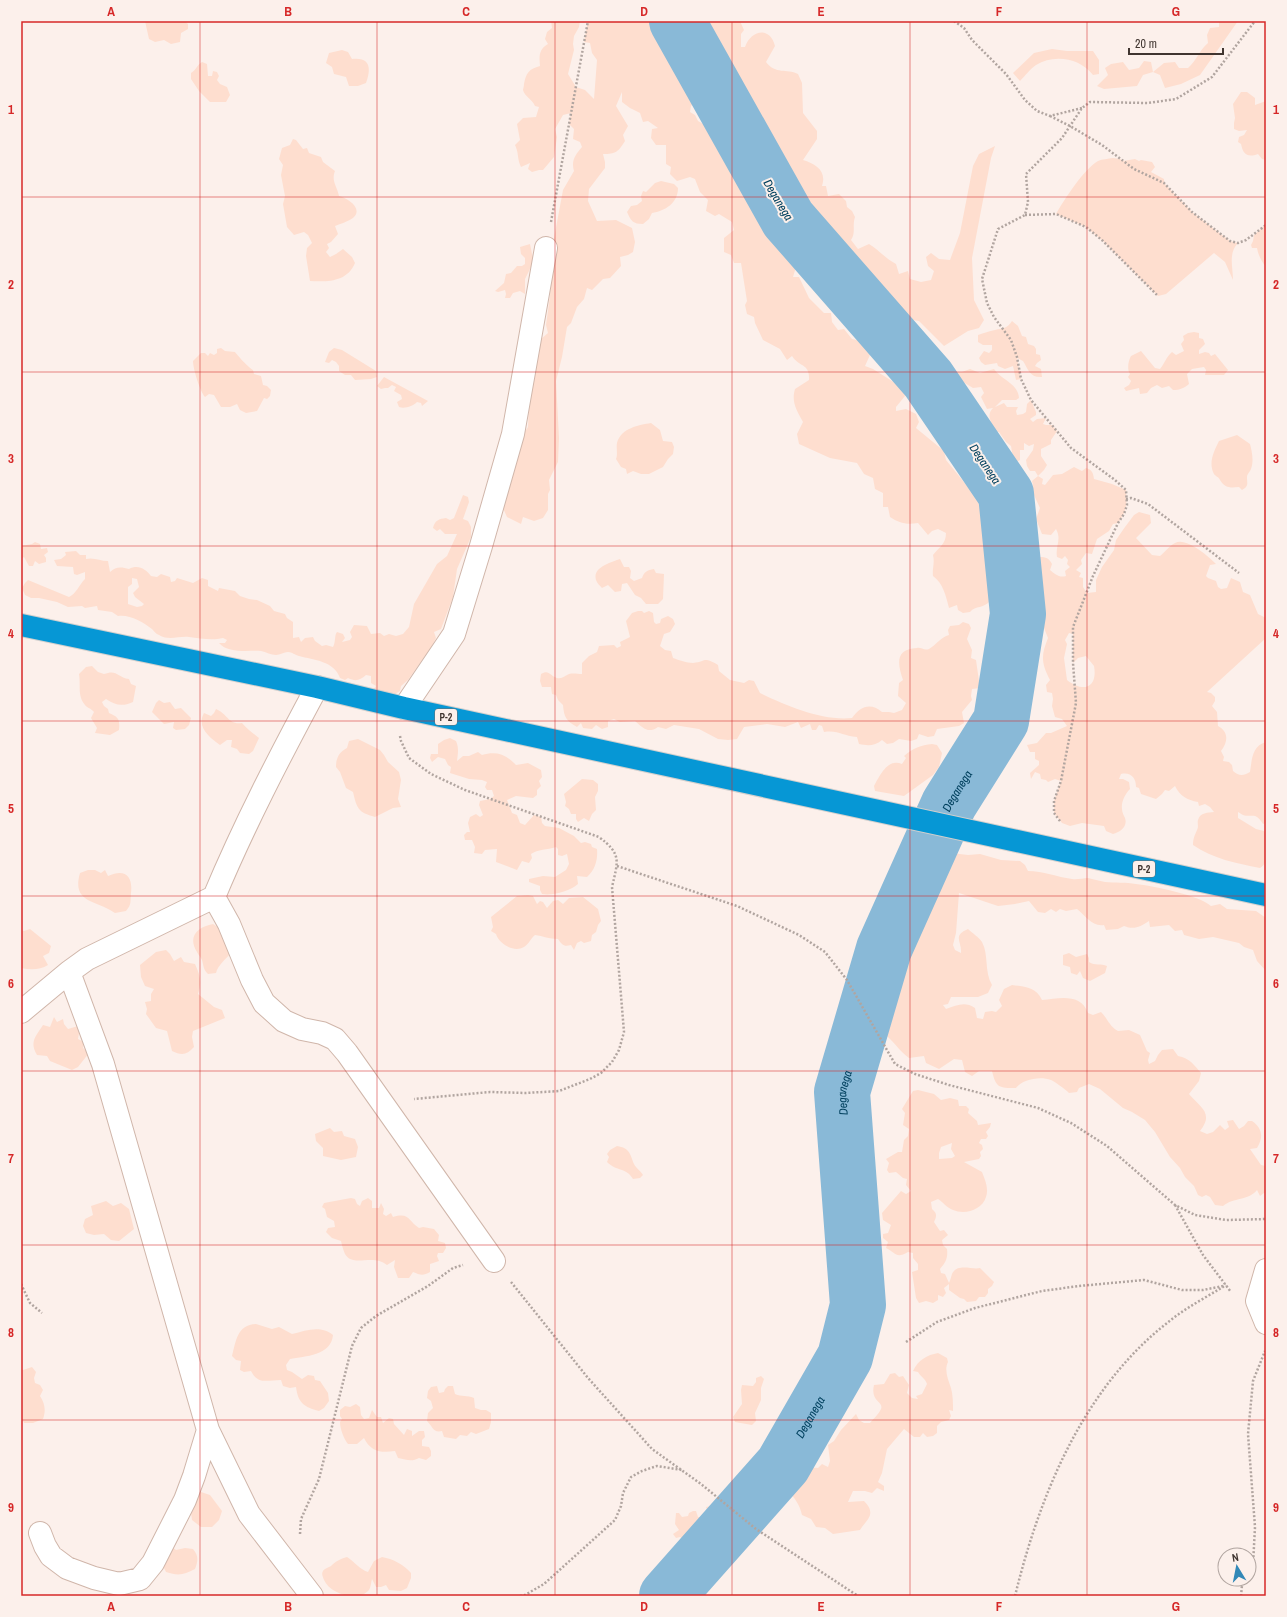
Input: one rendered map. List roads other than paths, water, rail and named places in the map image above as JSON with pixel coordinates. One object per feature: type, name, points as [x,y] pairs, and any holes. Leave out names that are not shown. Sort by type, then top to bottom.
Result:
[{"type":"highway","name":"P-2","points":[[21,625],[317,687],[404,708],[1266,895]]},
{"type":"street","points":[[404,708],[454,634],[513,434],[546,248]]},
{"type":"street","points":[[21,1012],[87,959],[214,897],[232,853],[259,797],[317,687]]},
{"type":"street","points":[[214,897],[229,924],[252,980],[264,1003],[284,1021],[302,1029],[322,1033],[335,1039],[494,1261]]},
{"type":"street","points":[[69,972],[103,1064],[208,1430],[249,1514],[312,1596]]},
{"type":"street","points":[[1266,1270],[1257,1301],[1266,1323]]},
{"type":"street","points":[[125,1596],[154,1563],[185,1500],[208,1430]]},
{"type":"street","points":[[40,1533],[44,1546],[52,1556],[67,1568],[94,1578],[119,1584],[140,1579]]},
{"type":"waterway","name":"Deganega","points":[[667,1596],[783,1465],[845,1357],[858,1305],[842,1092],[884,949],[949,804],[1001,721],[1018,614],[1006,494],[928,379],[788,219],[677,21]]}]
